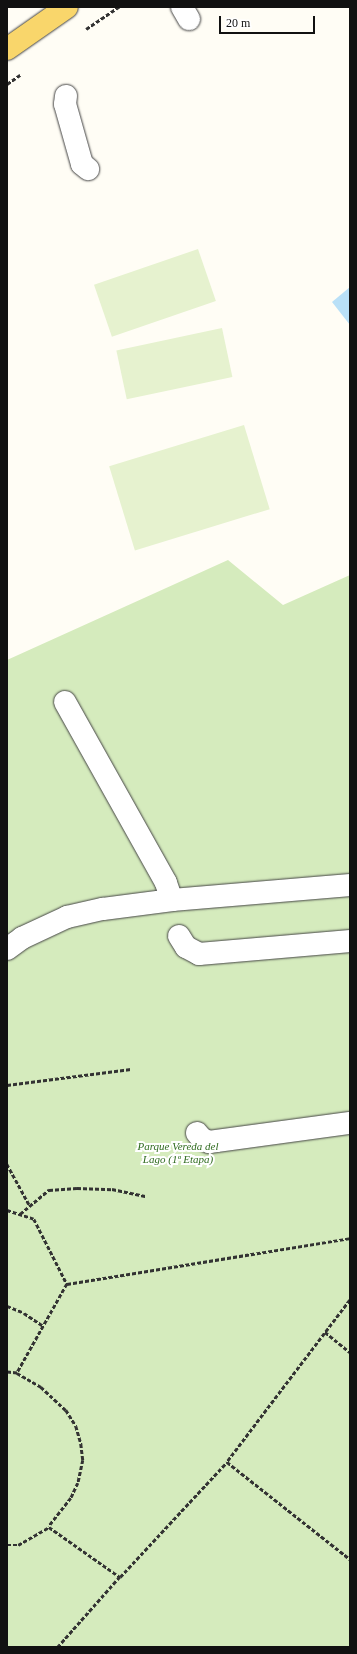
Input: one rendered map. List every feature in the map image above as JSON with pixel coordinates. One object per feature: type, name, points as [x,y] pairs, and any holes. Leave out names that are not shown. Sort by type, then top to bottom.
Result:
[{"type":"main road","points":[[7,49],[67,7]]},
{"type":"street","points":[[66,96],[65,104],[82,164],[88,169]]},
{"type":"street","points":[[66,702],[166,883],[172,900]]},
{"type":"street","points":[[7,949],[22,938],[67,917],[103,909],[172,900],[350,885]]},
{"type":"street","points":[[178,936],[186,947],[199,954],[350,941]]},
{"type":"street","points":[[197,1133],[202,1139],[209,1142],[350,1124]]},
{"type":"path","points":[[7,1085],[131,1069]]},
{"type":"path","points":[[7,1164],[30,1206]]},
{"type":"path","points":[[20,1214],[49,1190],[56,1189],[112,1189],[146,1196]]},
{"type":"path","points":[[7,1210],[34,1218],[67,1284]]},
{"type":"path","points":[[67,1284],[350,1238]]},
{"type":"path","points":[[17,1373],[67,1284]]},
{"type":"path","points":[[58,1647],[227,1462],[350,1300]]},
{"type":"path","points":[[7,1306],[24,1313],[43,1326]]},
{"type":"path","points":[[325,1332],[350,1352]]},
{"type":"path","points":[[7,1372],[17,1373],[41,1387],[66,1410],[76,1426],[81,1444],[83,1460],[78,1482],[71,1498],[49,1527],[18,1545],[7,1545]]},
{"type":"path","points":[[227,1462],[350,1558]]},
{"type":"path","points":[[49,1527],[120,1578]]},
{"type":"green space","points":[[198,249],[216,301],[112,337],[94,285]]},
{"type":"green space","points":[[222,328],[232,377],[127,399],[116,350]]},
{"type":"green space","points":[[244,425],[270,509],[135,550],[109,466]]},
{"type":"green space","name":"Parque Vereda del Lago (1ª Etapa)","points":[[228,560],[283,605],[350,575],[350,1647],[7,1647],[7,660]]},
{"type":"water","points":[[350,287],[350,325],[332,302]]}]
